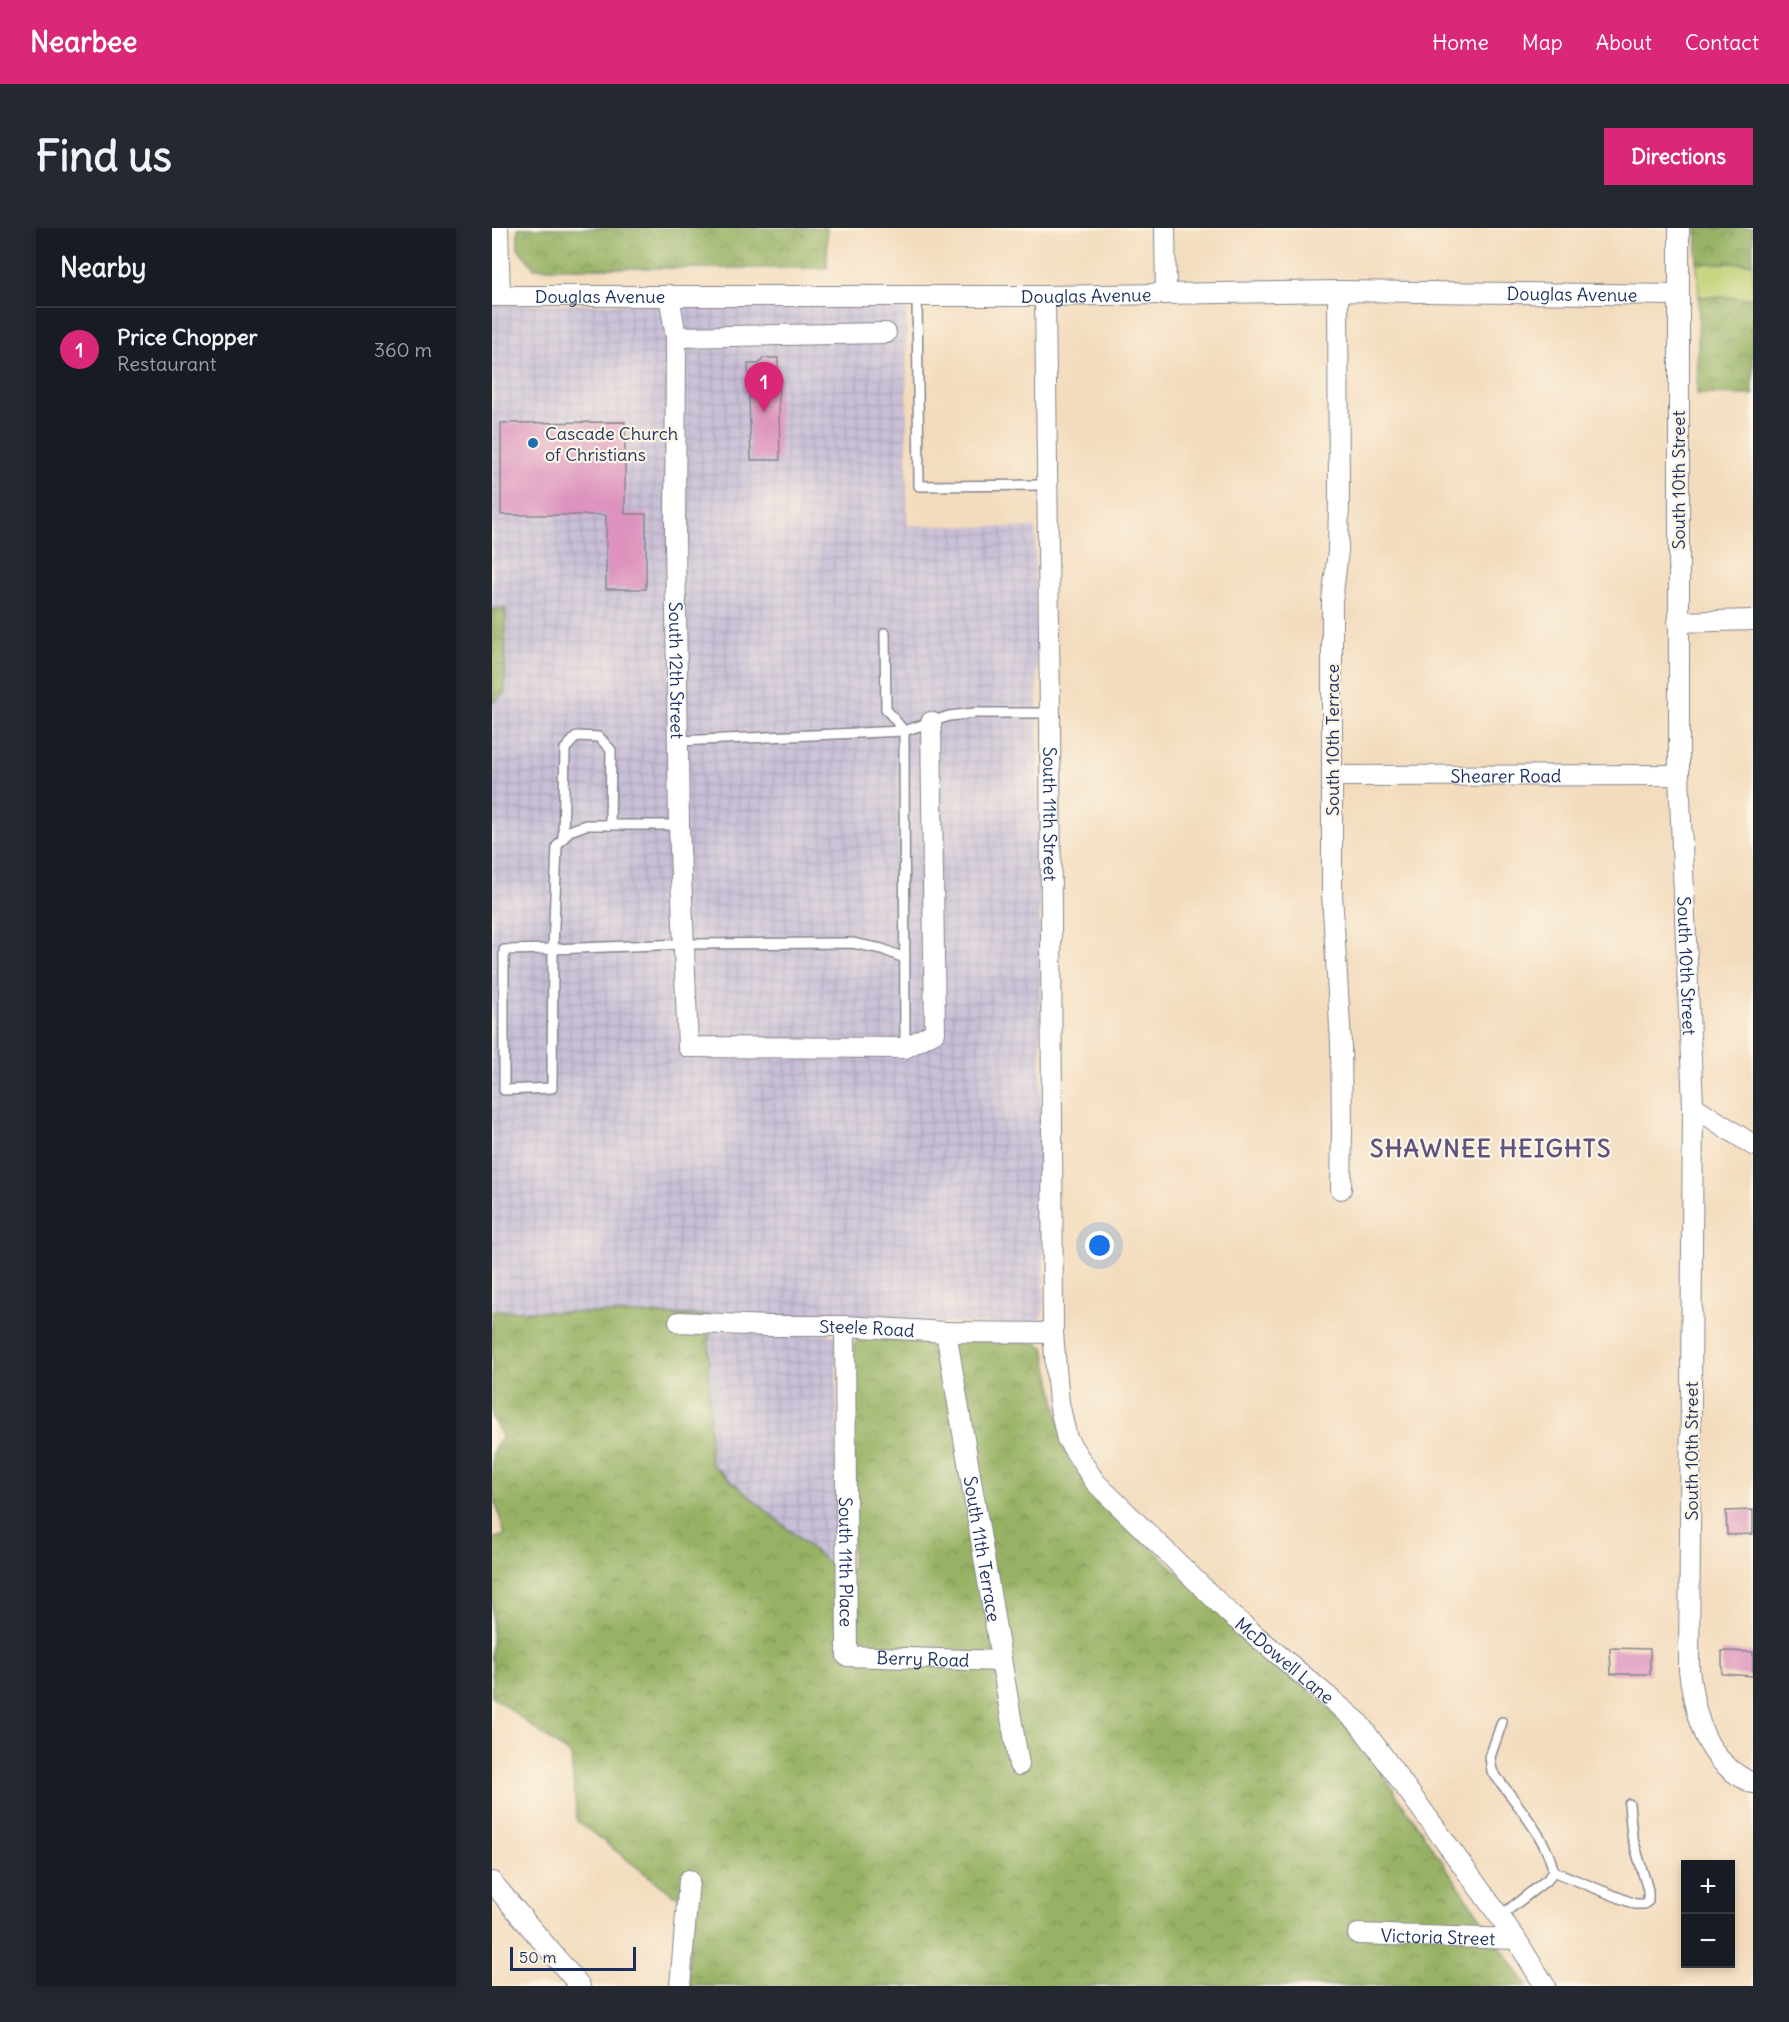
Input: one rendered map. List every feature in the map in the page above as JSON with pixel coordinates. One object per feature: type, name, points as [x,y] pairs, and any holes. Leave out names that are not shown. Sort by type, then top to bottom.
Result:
[{"type":"street","points":[[496,296],[498,228]]},
{"type":"street","points":[[1165,228],[1166,294]]},
{"type":"street","name":"South 10th Street","points":[[1679,228],[1679,775],[1693,1106],[1689,1670],[1693,1703],[1702,1733],[1729,1770],[1753,1783]]},
{"type":"street","name":"Douglas Avenue","points":[[496,296],[1045,296],[1338,291],[1678,295]]},
{"type":"street","name":"South 10th Terrace","points":[[1338,291],[1339,501],[1338,551],[1332,601],[1332,893],[1341,1043],[1341,1189]]},
{"type":"street","name":"South 12th Street","points":[[669,295],[676,338],[675,539],[679,825],[688,1047],[905,1048]]},
{"type":"street","name":"South 11th Street","points":[[1045,296],[1053,1333]]},
{"type":"street","points":[[676,338],[886,333]]},
{"type":"street","points":[[1678,622],[1753,620]]},
{"type":"street","points":[[905,1048],[935,1032],[931,722]]},
{"type":"street","name":"Shearer Road","points":[[1332,776],[1679,775]]},
{"type":"street","points":[[1693,1106],[1753,1145]]},
{"type":"street","name":"Steele Road","points":[[679,1322],[767,1326],[845,1326],[946,1332],[1053,1333]]},
{"type":"street","name":"South 11th Place","points":[[845,1326],[847,1656]]},
{"type":"street","name":"South 11th Terrace","points":[[946,1332],[1019,1765]]},
{"type":"street","name":"McDowell Lane","points":[[1053,1333],[1059,1403],[1067,1438],[1095,1482],[1229,1613],[1358,1722],[1516,1939],[1545,1986]]},
{"type":"street","name":"Berry Road","points":[[847,1656],[1001,1661]]},
{"type":"street","points":[[680,1986],[689,1880]]},
{"type":"street","points":[[492,1882],[580,1986]]},
{"type":"street","name":"Victoria Street","points":[[1358,1934],[1516,1939]]},
{"type":"lane","points":[[917,296],[919,486],[1047,485]]},
{"type":"lane","points":[[885,633],[886,709],[904,731],[905,1048]]},
{"type":"lane","points":[[678,741],[904,731],[949,716],[975,713],[1050,713]]},
{"type":"lane","points":[[563,839],[565,749],[577,736],[598,737],[611,750],[610,825]]},
{"type":"lane","points":[[679,825],[586,825],[569,831],[557,846],[553,949],[552,1088],[504,1090],[504,950],[553,949],[683,944],[852,943],[904,958]]},
{"type":"lane","points":[[1502,1722],[1490,1757],[1492,1771],[1542,1841],[1551,1858],[1554,1872]]},
{"type":"lane","points":[[1554,1872],[1635,1904],[1644,1904],[1648,1901],[1648,1890],[1632,1836],[1629,1804]]},
{"type":"lane","points":[[1499,1917],[1554,1872]]},
{"type":"shaded area","points":[[492,304],[906,305],[907,525],[1035,528],[1044,1309],[1042,1316],[1035,1323],[1025,1325],[492,1310],[492,703],[505,692],[506,610],[492,609]]},
{"type":"shaded area","points":[[710,1330],[827,1333],[836,1337],[840,1569],[834,1568],[710,1463]]},
{"type":"green space","points":[[518,228],[827,228],[827,268],[534,268],[518,248]]},
{"type":"green space","points":[[1697,228],[1753,228],[1753,263],[1697,263]]},
{"type":"green space","points":[[1697,263],[1753,263],[1753,298],[1699,297]]},
{"type":"green space","points":[[1699,297],[1753,298],[1753,395],[1697,394]]},
{"type":"green space","points":[[492,609],[506,609],[505,693],[492,703]]},
{"type":"green space","points":[[492,1310],[709,1316],[710,1463],[834,1568],[852,1570],[854,1346],[857,1340],[873,1333],[1036,1343],[1044,1347],[1066,1452],[1077,1473],[1110,1511],[1351,1728],[1527,1986],[686,1986],[693,1903],[671,1893],[577,1821],[571,1756],[492,1696],[492,1539],[505,1535],[492,1490],[492,1452],[503,1437],[492,1418]]},
{"type":"building","points":[[763,358],[778,358],[780,460],[751,460],[748,364],[759,364]]},
{"type":"building","points":[[625,422],[625,514],[646,514],[646,589],[606,589],[606,515],[501,515],[501,423]]},
{"type":"building","points":[[1753,1510],[1753,1534],[1727,1535],[1726,1511]]},
{"type":"building","points":[[1610,1648],[1650,1649],[1650,1674],[1611,1674]]},
{"type":"building","points":[[1722,1651],[1753,1652],[1753,1676],[1722,1674]]},
{"type":"place","name":"Price Chopper","points":[[764,412]]},
{"type":"place","name":"Cascade Church of Christians","points":[[533,443]]},
{"type":"district","name":"SHAWNEE HEIGHTS","points":[[1491,1148]]}]
